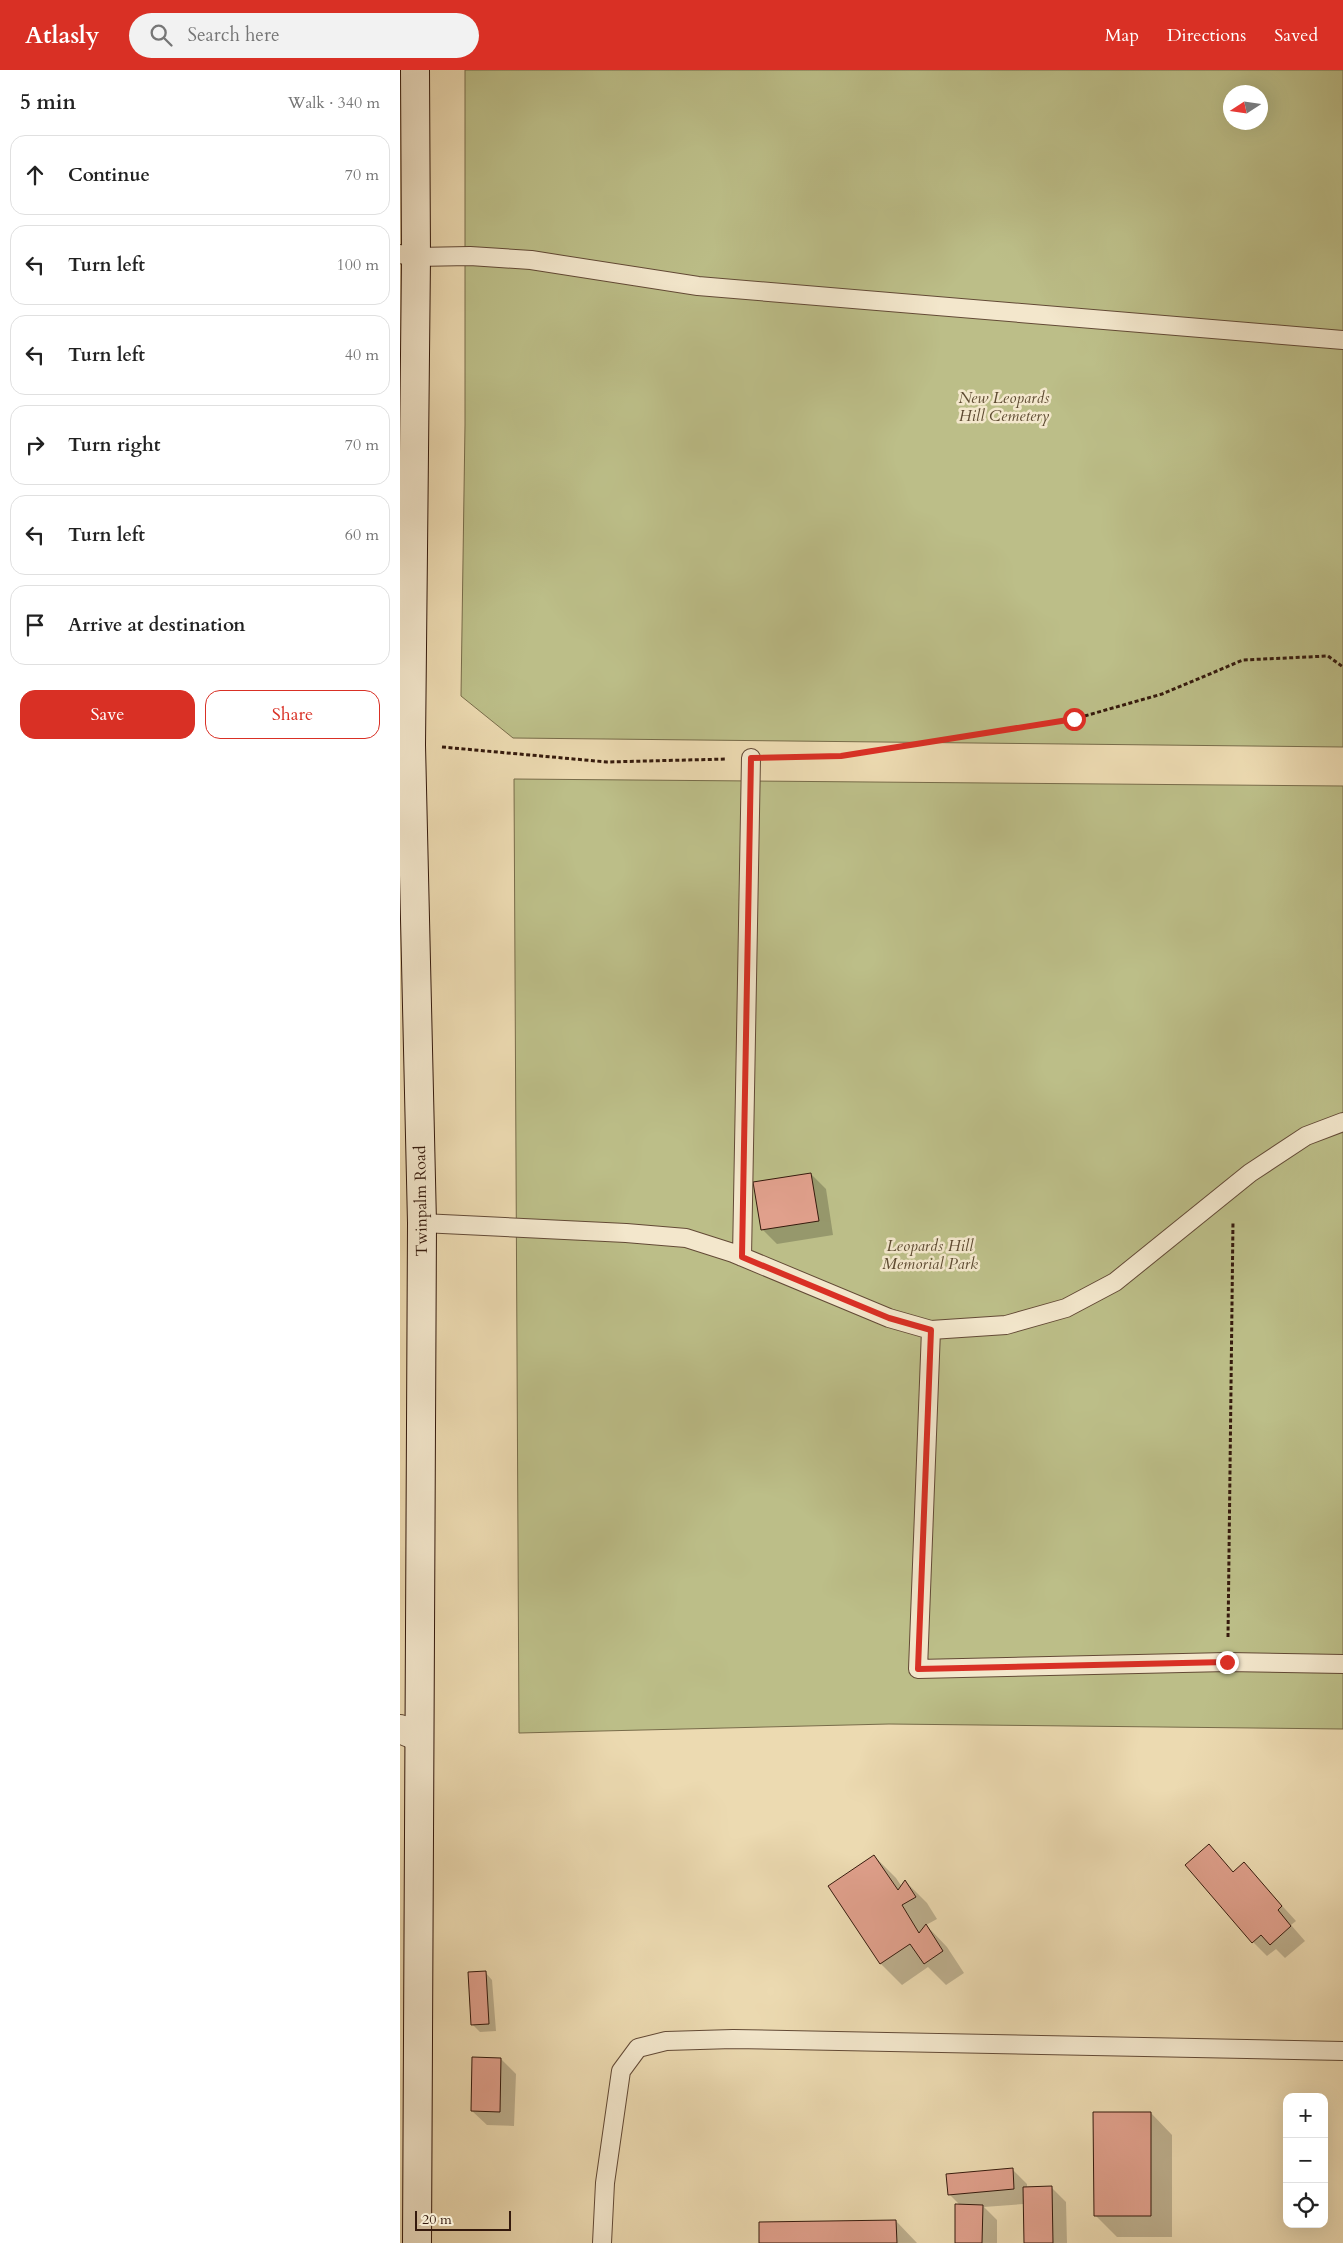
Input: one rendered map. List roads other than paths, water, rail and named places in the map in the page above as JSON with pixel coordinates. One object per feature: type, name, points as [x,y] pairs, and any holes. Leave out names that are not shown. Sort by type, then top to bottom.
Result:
[{"type":"main road","name":"Twinpalm Road","points":[[415,70],[408,256],[406,745],[422,1223],[410,1733],[417,2243]]},
{"type":"lane","points":[[408,256],[470,256],[532,260],[698,286],[1343,340]]},
{"type":"lane","points":[[742,1257],[751,758]]},
{"type":"lane","points":[[422,1223],[626,1233],[686,1238],[742,1257],[889,1318],[931,1330],[1006,1325],[1066,1308],[1115,1282],[1250,1173],[1306,1136],[1343,1122]]},
{"type":"lane","points":[[931,1330],[918,1669],[1227,1662],[1343,1664]]},
{"type":"lane","points":[[602,2243],[604,2183],[621,2071],[638,2048],[666,2041],[732,2039],[1343,2051]]},
{"type":"park label","name":"New Leopards Hill Cemetery","points":[[1004,407]]},
{"type":"park label","name":"Leopards Hill Memorial Park","points":[[930,1255]]}]
